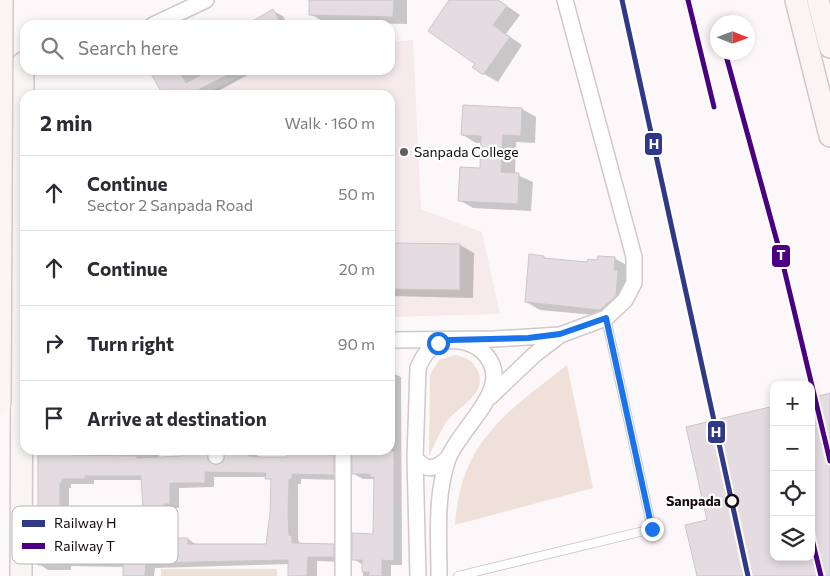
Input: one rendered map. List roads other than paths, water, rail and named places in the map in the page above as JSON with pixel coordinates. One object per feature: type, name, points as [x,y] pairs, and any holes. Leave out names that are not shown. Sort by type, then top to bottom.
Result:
[{"type":"main road","points":[[0,406],[2,0]]},
{"type":"main road","points":[[798,6],[830,136]]},
{"type":"main road","points":[[823,8],[830,47]]},
{"type":"main road","points":[[24,75],[24,90]]},
{"type":"main road","points":[[22,506],[23,455]]},
{"type":"street","points":[[164,20],[206,0]]},
{"type":"street","points":[[395,341],[528,338],[560,334],[606,318],[625,300],[634,283],[634,257],[565,0]]},
{"type":"street","points":[[798,6],[823,8]]},
{"type":"street","points":[[0,67],[20,64]]},
{"type":"street","points":[[415,458],[423,467],[431,469],[439,467],[448,458],[467,426],[489,398],[534,355],[560,334]]},
{"type":"street","points":[[418,576],[415,458],[418,368],[422,356],[430,349],[450,340],[476,346],[490,362],[494,380],[489,398]]},
{"type":"street","points":[[395,343],[408,349],[414,357],[418,368]]},
{"type":"street","points":[[343,576],[344,455]]},
{"type":"street","points":[[439,576],[439,499],[448,458]]},
{"type":"lane","points":[[458,576],[652,529],[606,318]]},
{"type":"rail line","name":"H","points":[[622,0],[748,576]]},
{"type":"rail line","name":"T","points":[[688,0],[714,107]]},
{"type":"rail line","name":"T","points":[[727,60],[781,256],[830,461]]},
{"type":"rail line","name":"T","points":[[815,551],[821,576]]},
{"type":"place","name":"Sanpada College","points":[[404,152]]},
{"type":"place","name":"Sanpada","points":[[732,501]]}]
